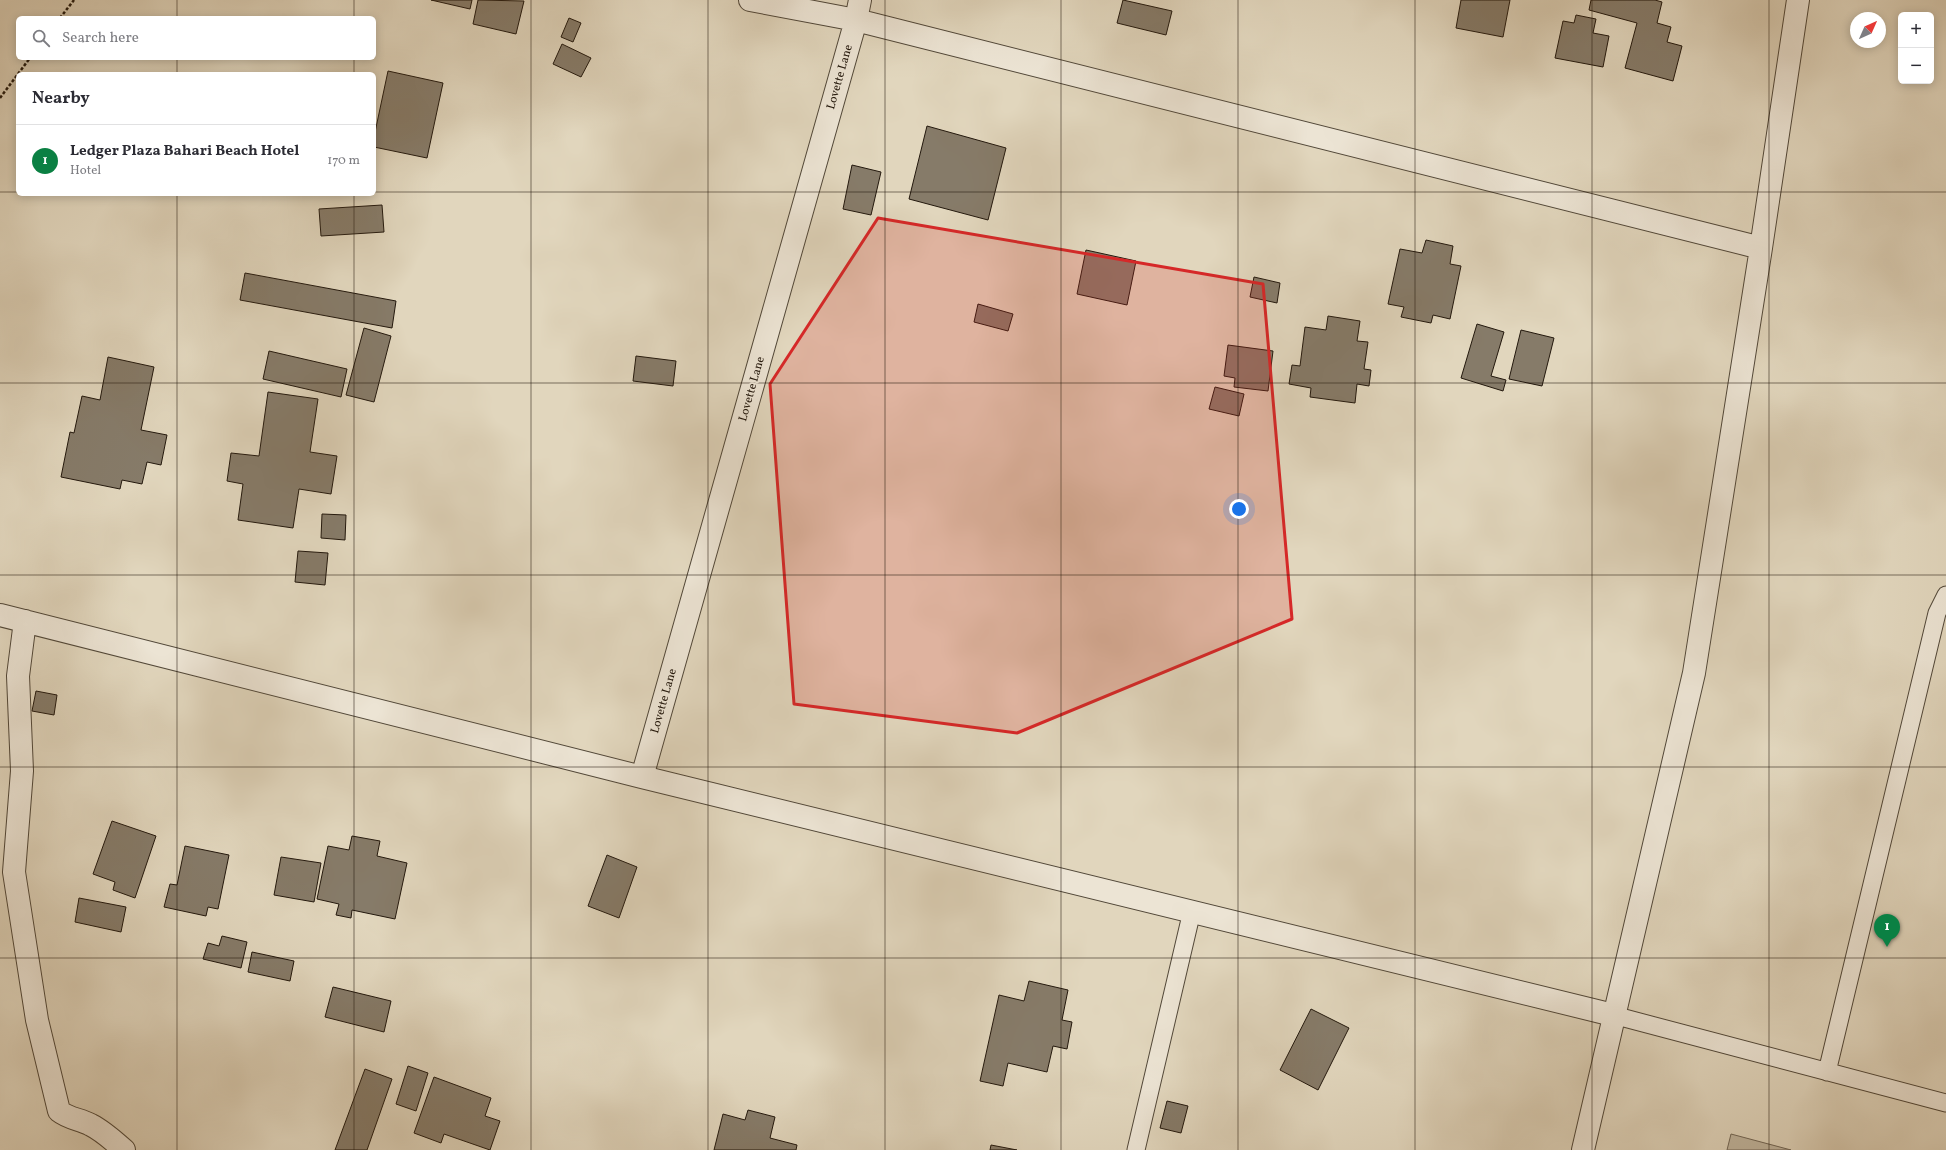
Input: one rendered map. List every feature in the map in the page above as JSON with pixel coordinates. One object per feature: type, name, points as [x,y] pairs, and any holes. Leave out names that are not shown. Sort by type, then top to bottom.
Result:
[{"type":"street","points":[[750,0],[858,10],[1761,248]]},
{"type":"street","points":[[1583,1150],[1613,1014],[1694,673],[1761,248],[1798,0]]},
{"type":"street","name":"Lovette Lane","points":[[642,777],[858,10]]},
{"type":"street","points":[[0,614],[642,777],[1613,1014]]},
{"type":"street","points":[[25,621],[18,676],[22,771],[14,872],[37,1020],[59,1111],[66,1117],[90,1125],[111,1138],[124,1150]]},
{"type":"lane","points":[[1827,1072],[1937,613],[1946,595]]},
{"type":"lane","points":[[1136,1150],[1192,911]]},
{"type":"lane","points":[[1613,1014],[1946,1103]]},
{"type":"path","points":[[62,16],[74,0]]},
{"type":"path","points":[[20,72],[28,60]]},
{"type":"path","points":[[0,98],[16,77]]},
{"type":"highlighted area","points":[[878,218],[1263,284],[1292,619],[1017,733],[794,704],[770,384]]},
{"type":"shaded area","points":[[1731,1134],[1791,1150],[1727,1150]]},
{"type":"building","points":[[431,0],[472,0],[470,9]]},
{"type":"building","points":[[478,0],[524,1],[516,34],[473,24]]},
{"type":"building","points":[[1123,0],[1172,11],[1166,35],[1117,23]]},
{"type":"building","points":[[1461,0],[1510,0],[1503,37],[1456,28]]},
{"type":"building","points":[[1591,0],[1655,0],[1662,2],[1657,23],[1671,27],[1667,42],[1682,46],[1673,81],[1625,68],[1637,23],[1589,10]]},
{"type":"building","points":[[1576,15],[1596,19],[1593,33],[1609,36],[1603,67],[1555,58],[1563,21],[1574,23]]},
{"type":"building","points":[[569,18],[581,23],[573,42],[561,37]]},
{"type":"building","points":[[562,44],[591,58],[581,77],[553,64]]},
{"type":"building","points":[[388,71],[443,83],[427,158],[376,147],[376,128]]},
{"type":"building","points":[[927,126],[1006,148],[988,220],[909,199]]},
{"type":"building","points":[[852,165],[881,172],[871,215],[843,209]]},
{"type":"building","points":[[382,205],[384,232],[321,236],[319,209]]},
{"type":"building","points":[[1426,240],[1453,246],[1450,264],[1461,266],[1450,319],[1433,315],[1431,323],[1401,317],[1404,307],[1388,304],[1400,249],[1422,253]]},
{"type":"building","points":[[1086,250],[1136,261],[1127,305],[1077,294]]},
{"type":"building","points":[[245,273],[396,301],[392,328],[240,300]]},
{"type":"building","points":[[1254,277],[1280,283],[1277,303],[1250,297]]},
{"type":"building","points":[[978,304],[1013,314],[1008,331],[974,322]]},
{"type":"building","points":[[1328,316],[1360,321],[1357,341],[1368,342],[1364,369],[1371,370],[1369,386],[1357,384],[1355,403],[1310,397],[1311,388],[1289,384],[1292,365],[1300,366],[1305,327],[1326,330]]},
{"type":"building","points":[[1477,324],[1504,332],[1491,376],[1506,380],[1503,391],[1461,378]]},
{"type":"building","points":[[364,328],[391,336],[374,402],[346,395]]},
{"type":"building","points":[[1521,330],[1554,338],[1542,386],[1509,379]]},
{"type":"building","points":[[1228,345],[1273,351],[1268,391],[1234,387],[1235,378],[1224,376]]},
{"type":"building","points":[[269,351],[347,369],[341,397],[263,379]]},
{"type":"building","points":[[636,356],[676,361],[673,386],[633,381]]},
{"type":"building","points":[[108,357],[154,367],[141,430],[167,435],[161,465],[147,462],[142,484],[122,480],[120,489],[61,477],[70,432],[74,433],[82,396],[100,400]]},
{"type":"building","points":[[1215,387],[1244,394],[1239,416],[1209,409]]},
{"type":"building","points":[[268,392],[318,399],[310,452],[337,456],[331,494],[299,489],[293,528],[238,520],[243,484],[227,481],[231,453],[259,456]]},
{"type":"building","points":[[322,514],[346,515],[345,540],[321,538]]},
{"type":"building","points":[[298,551],[328,553],[325,585],[295,582]]},
{"type":"building","points":[[36,691],[57,695],[54,715],[32,711]]},
{"type":"building","points":[[112,821],[156,836],[135,898],[113,890],[115,882],[93,874]]},
{"type":"building","points":[[352,836],[380,841],[377,856],[407,863],[395,919],[352,910],[351,918],[336,915],[339,904],[317,899],[328,846],[349,850]]},
{"type":"building","points":[[185,846],[229,855],[218,909],[208,907],[206,916],[164,907],[170,884],[177,885]]},
{"type":"building","points":[[607,855],[637,867],[619,918],[588,906]]},
{"type":"building","points":[[281,857],[321,863],[314,902],[274,895]]},
{"type":"building","points":[[79,898],[126,907],[121,932],[75,922]]},
{"type":"building","points":[[222,936],[247,942],[241,968],[203,959],[208,943],[219,946]]},
{"type":"building","points":[[252,952],[294,961],[290,981],[248,972]]},
{"type":"building","points":[[1029,981],[1068,990],[1062,1020],[1072,1022],[1067,1049],[1053,1046],[1047,1072],[1008,1063],[1003,1086],[980,1081],[999,995],[1024,1001]]},
{"type":"building","points":[[333,987],[391,1001],[384,1032],[325,1017]]},
{"type":"building","points":[[1311,1009],[1349,1028],[1318,1090],[1280,1070]]},
{"type":"building","points":[[408,1066],[428,1073],[416,1111],[396,1104]]},
{"type":"building","points":[[365,1069],[392,1079],[367,1150],[335,1150]]},
{"type":"building","points":[[434,1077],[491,1098],[485,1116],[500,1121],[490,1150],[444,1134],[441,1143],[414,1133]]},
{"type":"building","points":[[1167,1101],[1188,1106],[1181,1133],[1160,1128]]},
{"type":"building","points":[[748,1110],[775,1117],[770,1138],[797,1145],[796,1150],[714,1150],[723,1114],[745,1120]]},
{"type":"building","points":[[991,1145],[1017,1150],[990,1150]]},
{"type":"place","name":"Ledger Plaza Bahari Beach Hotel","points":[[1887,947]]}]
